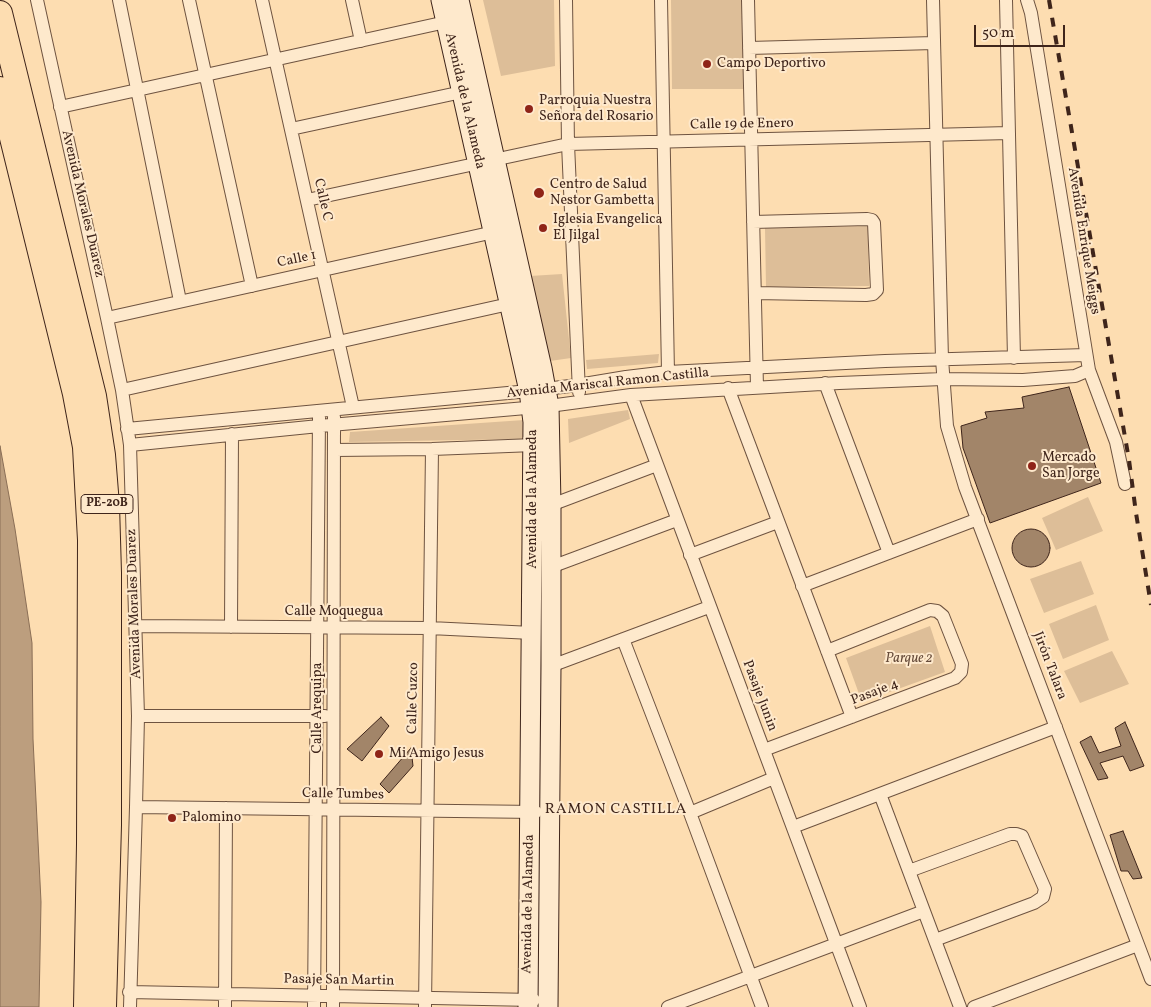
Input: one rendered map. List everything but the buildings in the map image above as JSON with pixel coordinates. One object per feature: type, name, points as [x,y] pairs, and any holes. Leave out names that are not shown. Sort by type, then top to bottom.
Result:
[{"type":"highway","name":"Avenida Morales Duarez","points":[[0,12],[94,396],[103,455],[109,573],[109,826],[104,1007]]},
{"type":"highway","name":"PE-20B","points":[[0,88],[76,394],[85,447],[90,540],[89,844],[86,1007]]},
{"type":"street","name":"Avenida Morales Duarez","points":[[37,0],[107,318],[122,390],[130,445],[138,716],[130,1007]]},
{"type":"street","points":[[119,0],[180,301]]},
{"type":"street","points":[[189,0],[252,286]]},
{"type":"street","name":"Calle C","points":[[262,0],[353,407]]},
{"type":"street","points":[[352,0],[361,41]]},
{"type":"street","name":"Avenida de la Alameda","points":[[441,0],[462,92],[487,161],[494,232],[509,304],[539,399],[534,445],[528,1003]]},
{"type":"street","name":"Avenida de la Alameda","points":[[459,0],[487,161],[539,399],[551,505],[548,1004]]},
{"type":"street","points":[[566,0],[568,144],[580,403]]},
{"type":"street","points":[[661,0],[668,372]]},
{"type":"street","points":[[748,0],[757,387]]},
{"type":"street","name":"Jirón Talara","points":[[933,0],[942,359],[947,426],[965,487],[1151,979]]},
{"type":"street","points":[[1006,0],[1014,358]]},
{"type":"street","name":"Avenida Enrique Meiggs","points":[[1027,0],[1031,12],[1089,370],[1116,442],[1125,484]]},
{"type":"street","points":[[60,107],[446,22]]},
{"type":"street","points":[[749,48],[934,43]]},
{"type":"street","points":[[291,129],[462,92]]},
{"type":"street","name":"Calle 19 de Enero","points":[[307,200],[568,144],[1009,133]]},
{"type":"street","points":[[753,222],[872,220],[874,222],[877,290],[872,294],[866,295],[755,293]]},
{"type":"street","name":"Calle 1","points":[[107,318],[494,232]]},
{"type":"street","points":[[122,390],[509,304]]},
{"type":"street","name":"Avenida Mariscal Ramon Castilla","points":[[130,445],[319,426],[539,399],[578,385],[626,376],[668,372],[942,359],[1086,355]]},
{"type":"street","name":"Avenida Mariscal Ramon Castilla","points":[[127,429],[353,407],[539,399],[580,403],[631,395],[728,388],[943,379],[1023,380],[1075,376],[1089,370]]},
{"type":"street","points":[[825,383],[889,553]]},
{"type":"street","points":[[728,388],[852,718]]},
{"type":"street","name":"Pasaje Junin","points":[[631,395],[860,1007]]},
{"type":"street","name":"Calle Arequipa","points":[[333,1001],[334,409]]},
{"type":"street","name":"Calle Arequipa","points":[[314,1001],[319,410]]},
{"type":"street","points":[[231,627],[232,434]]},
{"type":"street","points":[[334,450],[534,445]]},
{"type":"street","name":"Calle Cuzco","points":[[425,1002],[432,449]]},
{"type":"street","points":[[551,505],[657,465]]},
{"type":"street","points":[[802,586],[978,519]]},
{"type":"street","points":[[551,567],[677,520]]},
{"type":"street","points":[[690,554],[778,522]]},
{"type":"street","points":[[551,666],[709,607]]},
{"type":"street","name":"Pasaje 4","points":[[764,750],[955,678],[961,672],[962,664],[943,616],[937,611],[930,610],[827,651]]},
{"type":"street","name":"Calle Moquegua","points":[[136,626],[430,628],[532,633]]},
{"type":"street","points":[[623,639],[762,1007]]},
{"type":"street","points":[[138,716],[334,716]]},
{"type":"street","points":[[793,827],[1056,727]]},
{"type":"street","points":[[690,813],[774,778]]},
{"type":"street","points":[[880,794],[960,1007]]},
{"type":"street","name":"Calle Tumbes","points":[[136,807],[549,812]]},
{"type":"street","points":[[225,1007],[226,808]]},
{"type":"street","points":[[909,871],[1010,834],[1016,834],[1022,836],[1044,889],[1043,897],[1034,903],[935,940]]},
{"type":"street","points":[[668,1007],[924,911]]},
{"type":"street","points":[[974,1007],[1138,945]]},
{"type":"street","name":"Pasaje San Martin","points":[[129,992],[225,994],[314,1001],[548,1004]]},
{"type":"green space","points":[[483,0],[554,0],[555,66],[501,76]]},
{"type":"green space","points":[[671,0],[742,0],[744,89],[672,89]]},
{"type":"green space","points":[[868,226],[869,286],[766,287],[765,228]]},
{"type":"green space","points":[[562,274],[571,358],[550,361],[530,276]]},
{"type":"green space","points":[[659,354],[658,363],[587,369],[586,360]]},
{"type":"green space","points":[[628,410],[630,419],[569,443],[568,419]]},
{"type":"green space","points":[[524,420],[524,439],[349,442],[350,432]]},
{"type":"green space","points":[[1088,497],[1103,531],[1056,550],[1042,518]]},
{"type":"green space","points":[[1081,561],[1094,594],[1044,613],[1030,579]]},
{"type":"green space","points":[[1096,605],[1109,640],[1063,659],[1049,624]]},
{"type":"green space","name":"Parque 2","points":[[930,626],[945,672],[862,702],[846,658]]},
{"type":"green space","points":[[1112,651],[1129,684],[1080,703],[1064,671]]},
{"type":"shaded area","points":[[0,446],[32,643],[33,739],[41,902],[39,1007],[0,1007]]},
{"type":"railway","points":[[1049,0],[1129,460],[1151,605]]},
{"type":"place","name":"Campo Deportivo","points":[[707,64]]},
{"type":"place","name":"Parroquia Nuestra Señora del Rosario","points":[[529,109]]},
{"type":"place","name":"Centro de Salud Nestor Gambetta","points":[[539,193]]},
{"type":"place","name":"Iglesia Evangelica El Jilgal","points":[[543,228]]},
{"type":"place","name":"Mercado San Jorge","points":[[1032,466]]},
{"type":"place","name":"Mi Amigo Jesus","points":[[379,754]]},
{"type":"place","name":"Palomino","points":[[172,818]]},
{"type":"district","name":"RAMON CASTILLA","points":[[616,810]]}]
